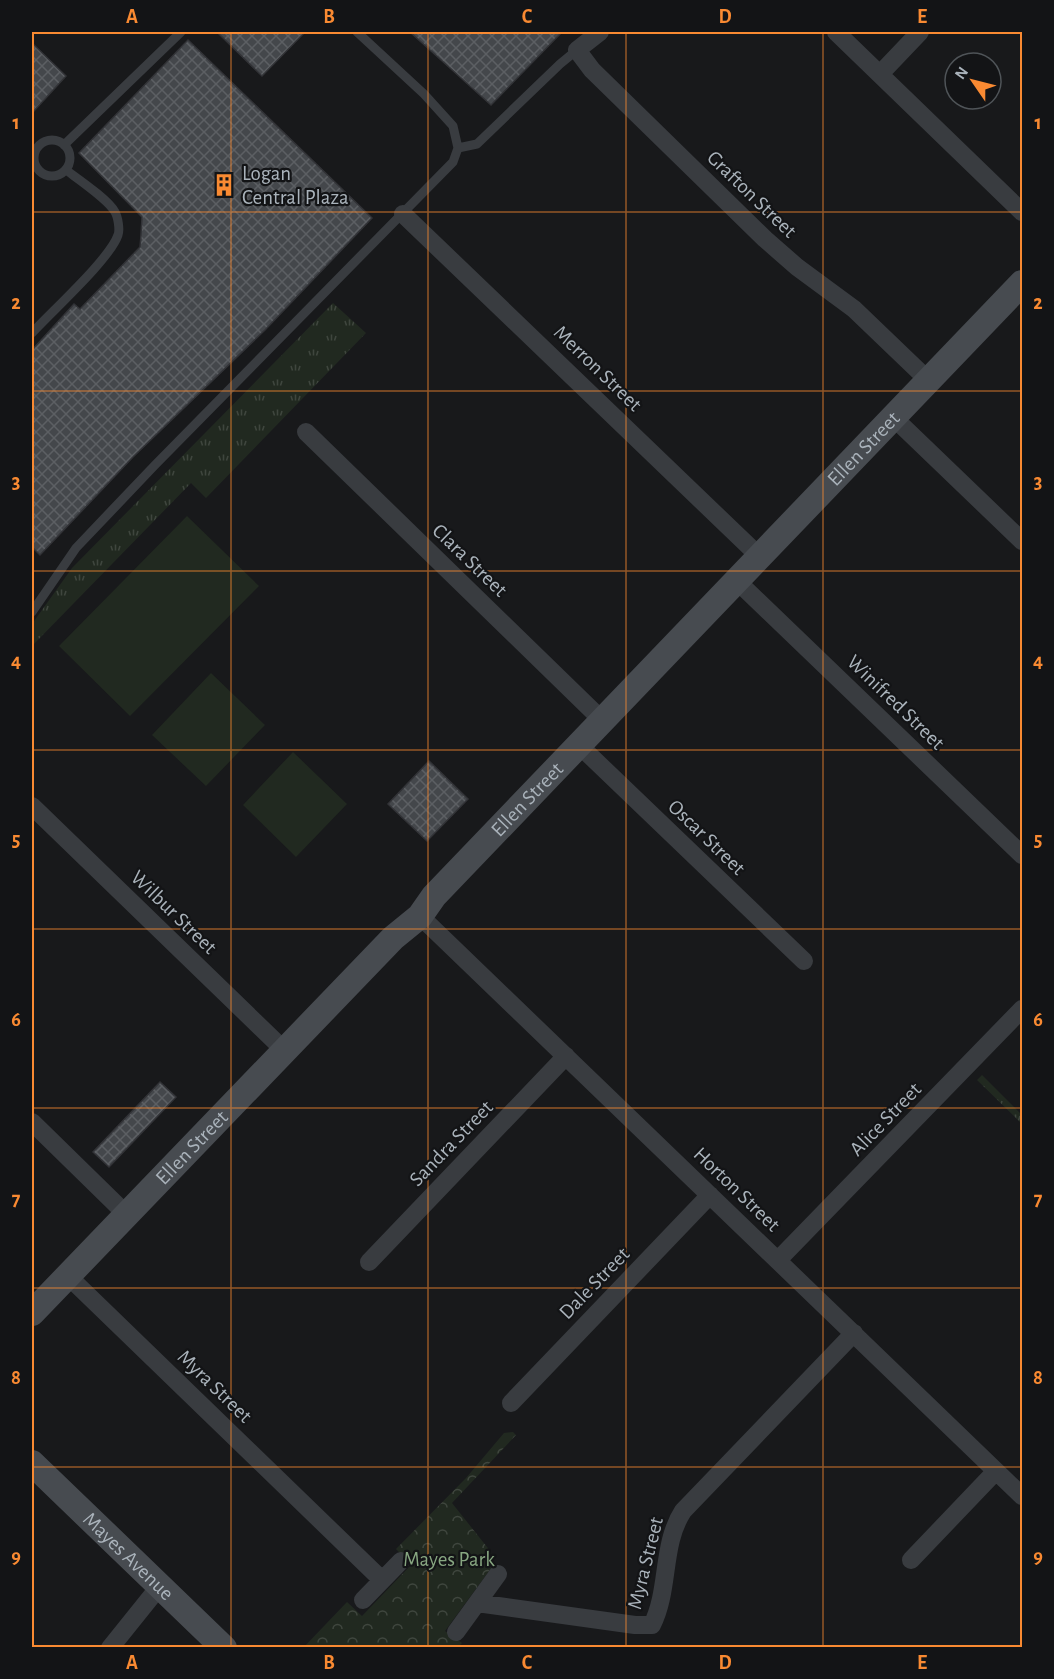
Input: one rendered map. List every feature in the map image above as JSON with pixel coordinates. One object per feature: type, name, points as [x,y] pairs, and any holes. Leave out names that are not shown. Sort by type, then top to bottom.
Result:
[{"type":"street","points":[[577,50],[600,32]]},
{"type":"street","points":[[836,32],[1023,212]]},
{"type":"street","points":[[880,74],[920,32]]},
{"type":"street","name":"Grafton Street","points":[[577,50],[592,70],[765,238],[797,267],[854,309],[928,380]]},
{"type":"street","name":"Merron Street","points":[[403,214],[759,556]]},
{"type":"street","name":"Ellen Street","points":[[32,1312],[393,938],[420,916],[434,896],[1023,283]]},
{"type":"street","points":[[893,417],[1023,541]]},
{"type":"street","name":"Clara Street","points":[[306,432],[603,720]]},
{"type":"street","name":"Winifred Street","points":[[737,581],[1023,855]]},
{"type":"street","name":"Oscar Street","points":[[579,745],[804,961]]},
{"type":"street","name":"Wilbur Street","points":[[32,806],[284,1050]]},
{"type":"street","name":"Horton Street","points":[[420,916],[1023,1496]]},
{"type":"street","name":"Alice Street","points":[[779,1259],[1023,1010]]},
{"type":"street","name":"Sandra Street","points":[[369,1262],[566,1056]]},
{"type":"street","points":[[32,1122],[126,1214]]},
{"type":"street","name":"Dale Street","points":[[511,1403],[710,1195]]},
{"type":"street","name":"Myra Street","points":[[67,1275],[382,1580]]},
{"type":"street","name":"Myra Street","points":[[477,1603],[635,1625],[652,1625],[660,1609],[674,1526],[682,1512],[854,1333]]},
{"type":"street","name":"Mayes Avenue","points":[[32,1463],[224,1647]]},
{"type":"street","points":[[911,1560],[996,1471]]},
{"type":"street","points":[[363,1600],[401,1561]]},
{"type":"street","points":[[456,1632],[498,1575]]},
{"type":"street","points":[[110,1647],[159,1587]]},
{"type":"lane","points":[[64,145],[181,32]]},
{"type":"lane","points":[[32,612],[76,548],[453,162],[458,148],[453,126],[424,94],[357,32]]},
{"type":"lane","points":[[458,148],[477,144],[577,50]]},
{"type":"lane","points":[[54,140],[64,145],[70,160],[66,170],[61,174],[49,176],[35,174],[35,143],[54,140]]},
{"type":"lane","points":[[32,333],[97,265],[113,245],[119,232],[115,212],[66,170]]},
{"type":"green space","points":[[333,303],[366,333],[206,498],[191,483],[34,644],[32,624],[72,568]]},
{"type":"green space","points":[[187,516],[259,586],[130,716],[59,646]]},
{"type":"green space","points":[[211,673],[265,725],[206,786],[152,735]]},
{"type":"green space","points":[[293,752],[347,804],[296,857],[243,805]]},
{"type":"green space","points":[[982,1075],[1022,1115],[1022,1124],[977,1080]]},
{"type":"green space","name":"Mayes Park","points":[[513,1432],[516,1435],[452,1503],[491,1552],[492,1567],[445,1631],[462,1643],[458,1647],[303,1648],[347,1602],[362,1616],[411,1565],[396,1549],[466,1478],[504,1433]]},
{"type":"building","points":[[217,32],[305,32],[262,76]]},
{"type":"building","points":[[410,32],[562,32],[491,105]]},
{"type":"building","points":[[188,40],[372,218],[265,330],[133,457],[40,555],[32,547],[32,350],[74,304],[80,309],[140,247],[142,217],[79,153]]},
{"type":"building","points":[[32,43],[66,76],[32,113]]},
{"type":"building","points":[[429,761],[468,799],[427,841],[388,804]]},
{"type":"building","points":[[160,1082],[176,1097],[109,1167],[93,1152]]},
{"type":"place","name":"Logan Central Plaza","points":[[224,185]]}]
